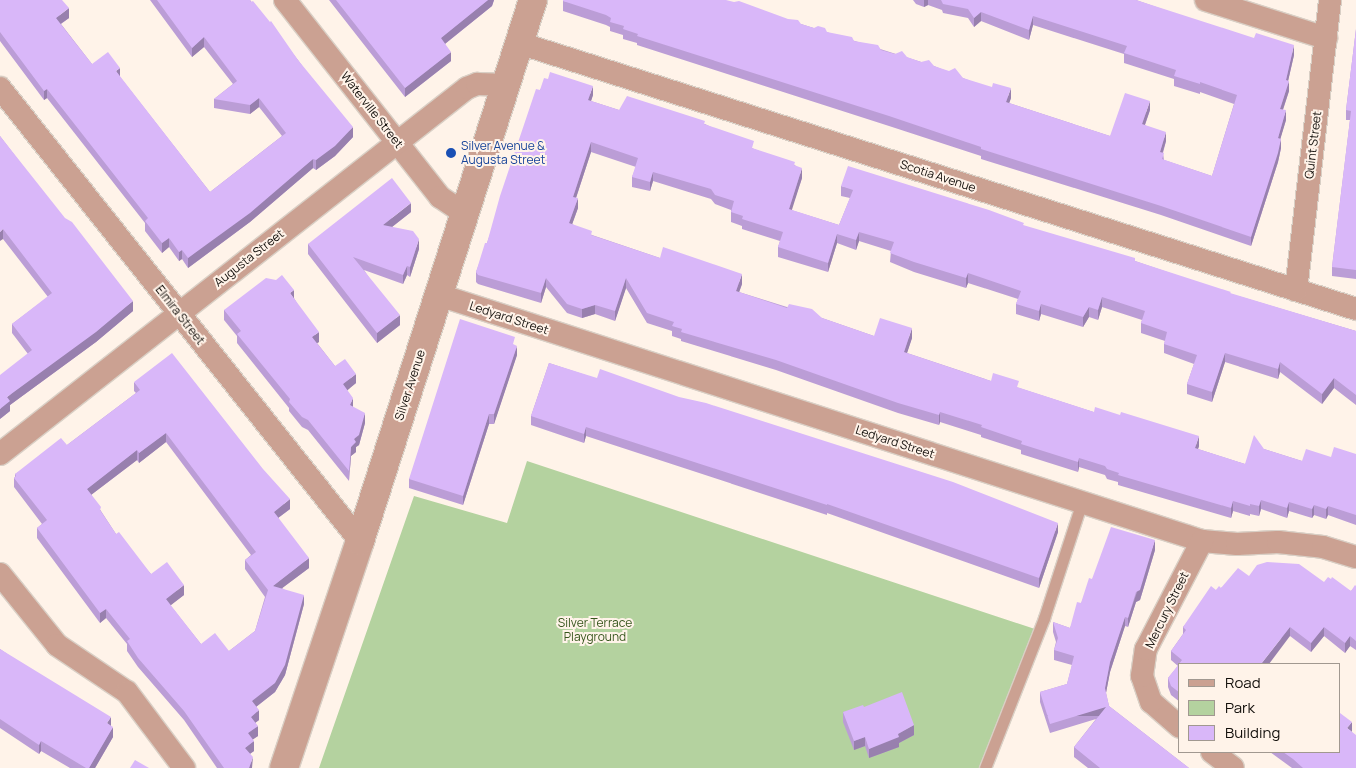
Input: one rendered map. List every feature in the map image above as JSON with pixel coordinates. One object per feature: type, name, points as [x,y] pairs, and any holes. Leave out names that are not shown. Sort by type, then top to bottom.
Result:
[{"type":"street","name":"Waterville Street","points":[[285,0],[440,197],[464,213]]},
{"type":"street","name":"Silver Avenue","points":[[284,768],[360,541],[532,0]]},
{"type":"street","points":[[1206,0],[1326,38]]},
{"type":"street","name":"Quint Street","points":[[1296,290],[1330,0]]},
{"type":"street","name":"Scotia Avenue","points":[[519,43],[1356,309]]},
{"type":"street","name":"Augusta Street","points":[[0,454],[467,88],[477,84],[506,85]]},
{"type":"street","name":"Elmira Street","points":[[0,88],[360,541]]},
{"type":"street","name":"Ledyard Street","points":[[439,295],[1202,541],[1237,544],[1278,542],[1323,547],[1356,557]]},
{"type":"street","name":"Mercury Street","points":[[1178,725],[1151,702],[1142,676],[1146,649],[1202,541]]},
{"type":"street","points":[[0,574],[57,645],[127,692],[184,768]]},
{"type":"street","points":[[1213,753],[1233,768]]},
{"type":"lane","points":[[985,768],[1044,618],[1082,502]]},
{"type":"green space","name":"Silver Terrace Playground","points":[[527,461],[1041,631],[990,768],[319,768],[414,496],[507,523]]},
{"type":"building","points":[[0,0],[62,0],[69,8],[56,18],[92,64],[108,52],[120,68],[116,71],[210,192],[286,133],[259,98],[250,105],[214,99],[237,81],[204,37],[192,48],[157,0],[253,1],[271,21],[298,60],[353,127],[335,146],[316,160],[313,159],[250,213],[188,258],[182,250],[179,252],[169,238],[162,243],[145,221],[148,218],[47,89],[44,91],[0,32]]},
{"type":"building","points":[[336,0],[488,0],[441,38],[451,52],[405,88]]},
{"type":"building","points":[[563,0],[739,1],[788,19],[798,20],[801,24],[814,28],[818,26],[825,28],[827,32],[852,37],[854,41],[878,45],[881,50],[895,54],[902,51],[907,57],[921,62],[929,60],[934,66],[949,71],[955,68],[963,78],[992,87],[993,83],[1011,88],[1006,102],[1110,136],[1125,93],[1150,101],[1142,124],[1166,132],[1160,152],[1164,153],[1162,159],[1212,176],[1237,95],[1200,82],[1200,84],[1174,76],[1176,70],[1124,53],[1127,46],[1033,16],[1029,30],[981,12],[974,18],[968,9],[943,4],[941,0],[1136,0],[1254,38],[1256,33],[1294,45],[1286,80],[1289,81],[1280,109],[1286,110],[1278,138],[1281,139],[1278,153],[1251,237],[1161,206],[981,149],[981,147],[889,116],[637,36],[638,34],[623,29],[624,26],[610,22],[611,18],[606,15]]},
{"type":"building","points":[[1356,29],[1356,270],[1332,267],[1351,111],[1346,110]]},
{"type":"building","points":[[550,72],[593,86],[588,100],[619,110],[627,96],[705,121],[704,124],[754,141],[752,148],[795,162],[794,165],[802,168],[789,209],[839,225],[853,190],[841,186],[848,166],[989,210],[1024,223],[1023,225],[1135,258],[1135,261],[1230,293],[1356,331],[1356,395],[1334,378],[1322,394],[1280,362],[1278,369],[1225,353],[1212,392],[1187,384],[1197,355],[1164,344],[1167,332],[1141,323],[1145,311],[1102,297],[1098,310],[1089,307],[1083,317],[1041,304],[1039,311],[1016,304],[1021,291],[968,273],[966,278],[914,262],[890,253],[894,242],[859,232],[856,240],[837,234],[828,263],[778,247],[783,232],[742,219],[743,216],[731,212],[734,201],[715,195],[711,189],[653,172],[650,182],[632,177],[638,158],[591,142],[573,197],[578,198],[569,223],[592,231],[591,235],[660,258],[663,247],[742,274],[736,291],[787,308],[789,304],[812,309],[822,318],[874,336],[880,318],[912,328],[904,352],[991,381],[993,373],[1019,381],[1017,387],[1094,412],[1095,407],[1120,415],[1121,412],[1199,436],[1195,448],[1245,464],[1254,435],[1264,449],[1302,461],[1306,449],[1331,457],[1334,447],[1356,454],[1356,515],[1328,506],[1326,509],[1314,505],[1312,509],[1289,502],[1287,508],[1261,500],[1259,506],[1250,504],[1250,506],[1233,501],[1231,508],[1118,475],[1119,473],[1107,469],[1105,466],[1079,458],[1078,462],[1021,444],[1022,441],[981,427],[982,425],[940,412],[939,415],[898,403],[776,360],[681,332],[682,329],[672,326],[674,322],[647,313],[626,278],[615,311],[595,305],[582,309],[567,304],[546,278],[541,293],[478,275],[476,272],[485,243],[487,243],[500,196],[536,89],[540,90],[544,78],[548,79]]},
{"type":"building","points":[[0,136],[65,218],[72,222],[133,301],[96,332],[7,397],[10,401],[0,409],[0,375],[32,350],[12,324],[52,293],[3,229],[0,232]]},
{"type":"building","points":[[392,178],[411,203],[383,225],[413,231],[419,239],[410,267],[407,266],[403,275],[353,257],[400,315],[377,333],[308,244]]},
{"type":"building","points":[[282,275],[294,290],[290,293],[319,332],[312,337],[335,366],[345,359],[356,374],[343,384],[353,398],[350,405],[365,413],[359,435],[354,439],[356,442],[351,447],[349,471],[308,420],[302,417],[289,402],[290,399],[237,334],[241,331],[224,310],[266,278],[276,280]]},
{"type":"building","points":[[460,319],[515,337],[513,344],[517,346],[494,414],[489,414],[463,496],[409,479]]},
{"type":"building","points":[[172,353],[263,469],[290,499],[274,512],[309,558],[273,586],[304,595],[285,665],[275,683],[252,701],[259,710],[251,717],[258,726],[248,733],[254,741],[245,748],[253,757],[249,768],[224,768],[184,711],[138,658],[127,641],[130,639],[106,609],[100,613],[37,528],[47,520],[14,478],[15,474],[61,438],[67,445],[140,390],[134,382]],"holes":[[[166,433],[256,552],[245,560],[268,590],[255,631],[229,651],[215,633],[201,644],[166,599],[184,585],[167,562],[151,574],[119,532],[116,534],[100,510],[101,507],[87,489],[137,450],[139,453]]]},
{"type":"building","points":[[549,363],[597,378],[600,369],[679,397],[706,403],[953,482],[1058,523],[1039,578],[827,504],[586,427],[584,434],[531,416]]},
{"type":"building","points":[[1111,527],[1155,540],[1140,590],[1136,592],[1128,618],[1125,617],[1110,662],[1105,688],[1109,706],[1189,768],[1100,768],[1074,747],[1106,707],[1050,724],[1040,692],[1067,684],[1074,656],[1054,650],[1058,638],[1053,622],[1070,628],[1077,602],[1081,603],[1089,578],[1092,579]]},
{"type":"building","points":[[1267,562],[1299,564],[1324,582],[1328,577],[1331,579],[1332,577],[1351,591],[1355,585],[1356,641],[1350,636],[1345,643],[1324,627],[1311,643],[1290,627],[1262,663],[1180,663],[1182,660],[1171,651],[1186,630],[1183,627],[1211,586],[1216,590],[1219,586],[1221,588],[1238,568],[1249,576],[1257,565]]},
{"type":"building","points":[[0,649],[111,717],[107,723],[113,727],[89,768],[41,741],[39,745],[0,719]]},
{"type":"building","points":[[1178,665],[1178,691],[1171,686],[1168,678]]},
{"type":"building","points":[[902,692],[914,725],[898,734],[899,737],[869,749],[865,737],[854,741],[843,712],[863,705],[864,707]]},
{"type":"building","points":[[1341,714],[1352,722],[1347,728],[1356,735],[1356,768],[1303,768],[1284,753],[1341,753]]},
{"type":"building","points":[[135,760],[149,768],[130,768]]},
{"type":"place","name":"Silver Avenue & Augusta Street","points":[[451,153]]}]
